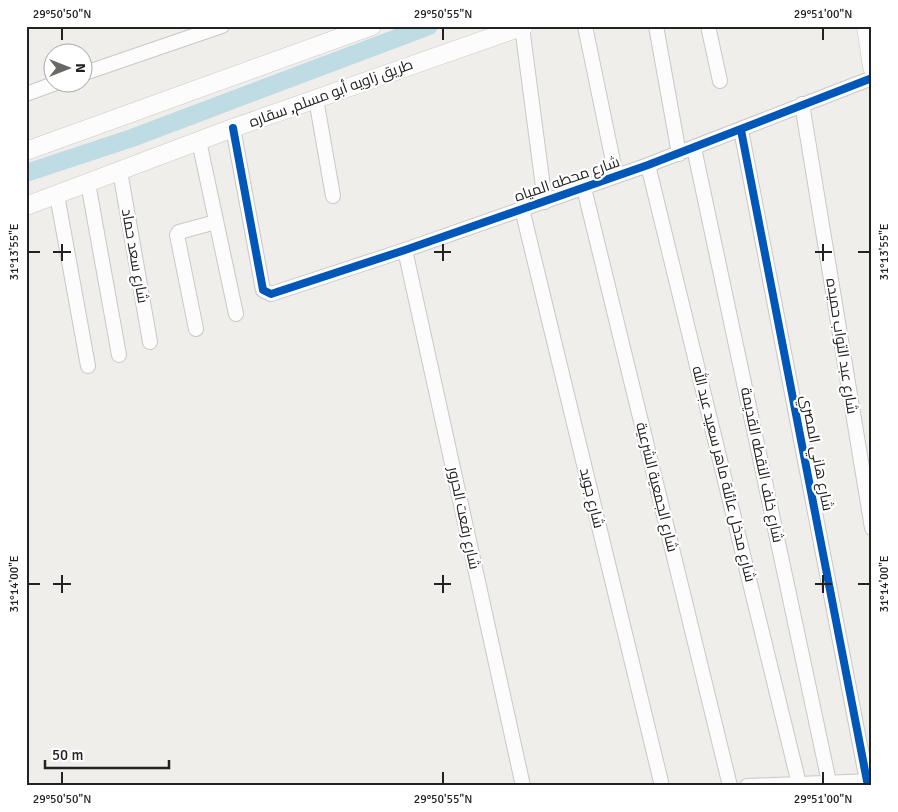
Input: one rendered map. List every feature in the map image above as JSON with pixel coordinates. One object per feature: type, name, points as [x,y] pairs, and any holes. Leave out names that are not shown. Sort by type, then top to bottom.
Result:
[{"type":"street","points":[[92,71],[222,26]]},
{"type":"street","points":[[26,151],[372,26]]},
{"type":"street","points":[[523,26],[545,202]]},
{"type":"street","name":"طريق زاويه أبو مسلم, سقاره","points":[[26,206],[233,128],[523,26]]},
{"type":"street","points":[[585,26],[616,176]]},
{"type":"street","points":[[656,26],[679,154]]},
{"type":"street","points":[[708,26],[720,81]]},
{"type":"street","points":[[866,26],[871,60]]},
{"type":"street","name":"شارع محطه المياه","points":[[233,128],[264,290],[266,293],[271,294],[545,202],[679,154],[872,78]]},
{"type":"street","points":[[26,94],[42,88]]},
{"type":"street","points":[[316,99],[333,196]]},
{"type":"street","name":"شارع عبد التواب حميده","points":[[802,104],[872,528]]},
{"type":"street","name":"شارع هاني المصري","points":[[741,130],[869,781]]},
{"type":"street","points":[[199,141],[236,314]]},
{"type":"street","name":"شارع خلف النقطه القديمة","points":[[694,148],[825,784]]},
{"type":"street","name":"شارع مدخل عائلة ماهر سعيد عبد الله","points":[[648,165],[799,784]]},
{"type":"street","name":"شارع سعد حماد","points":[[120,171],[150,342]]},
{"type":"street","points":[[88,183],[119,355]]},
{"type":"street","name":"شارع الجمعية الشرعية","points":[[584,188],[730,786]]},
{"type":"street","points":[[57,195],[88,366]]},
{"type":"street","name":"شارع جويد","points":[[522,209],[662,786]]},
{"type":"street","points":[[196,329],[177,235],[179,232],[216,222]]},
{"type":"street","name":"شارع رفعت الحرور","points":[[405,250],[522,786]]},
{"type":"street","points":[[746,786],[869,781]]},
{"type":"waterway","points":[[26,173],[132,138],[429,26]]},
{"type":"cycle path","points":[[233,128],[263,290],[271,294],[405,250],[648,165],[872,78]]},
{"type":"cycle path","points":[[741,130],[867,781]]}]
